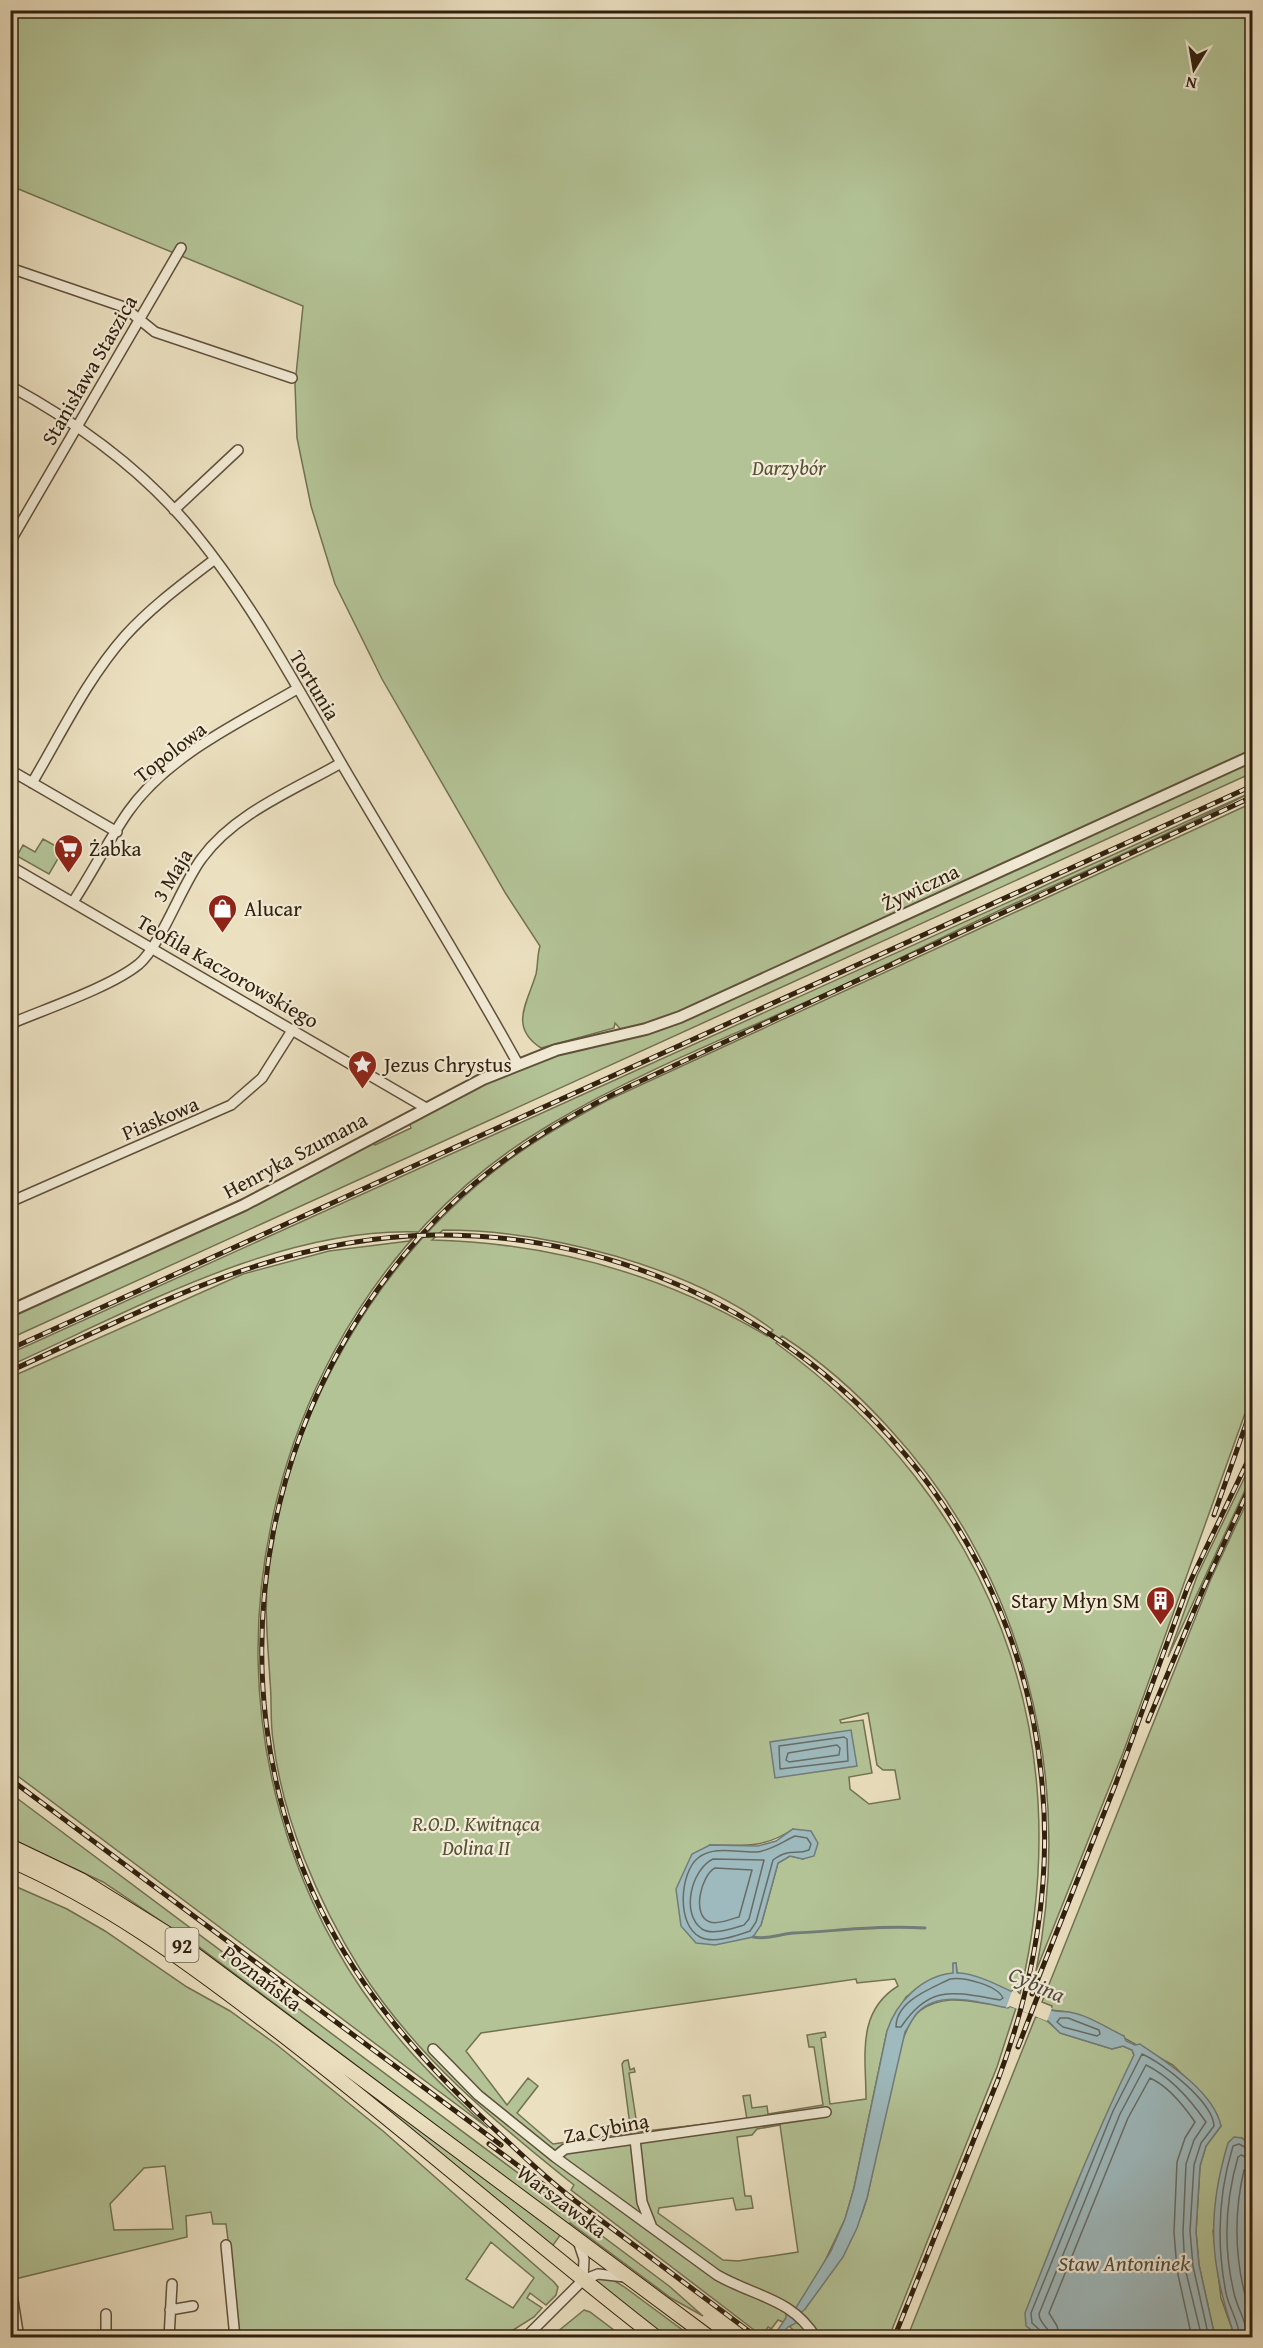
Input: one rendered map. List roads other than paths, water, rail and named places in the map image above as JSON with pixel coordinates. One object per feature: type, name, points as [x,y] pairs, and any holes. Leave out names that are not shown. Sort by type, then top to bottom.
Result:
[{"type":"main road","name":"Poznańska","points":[[10,1846],[81,1880],[141,1916],[389,2099]]},
{"type":"main road","name":"Poznańska","points":[[10,1860],[73,1890],[150,1936],[303,2050],[583,2280]]},
{"type":"main road","name":"Warszawska","points":[[389,2099],[710,2337]]},
{"type":"main road","name":"92","points":[[583,2280],[657,2337]]},
{"type":"street","name":"Stanisława Staszica","points":[[10,542],[181,248]]},
{"type":"street","points":[[10,268],[124,307],[155,332],[292,378]]},
{"type":"street","name":"Tortunia","points":[[10,386],[78,426],[174,510],[215,559],[297,689],[518,1064]]},
{"type":"street","points":[[174,510],[238,450]]},
{"type":"street","points":[[32,783],[88,688],[117,646],[140,621],[215,559]]},
{"type":"street","name":"Topolowa","points":[[73,902],[142,795],[166,772],[228,729],[297,689]]},
{"type":"street","name":"Żywiczna","points":[[598,1038],[646,1029],[680,1017],[1252,756]]},
{"type":"street","name":"3 Maja","points":[[10,1024],[130,969],[142,960],[201,859],[227,830],[341,763]]},
{"type":"street","points":[[10,770],[117,832]]},
{"type":"street","name":"Teofila Kaczorowskiego","points":[[10,866],[426,1108]]},
{"type":"street","name":"Piaskowa","points":[[10,1202],[231,1105],[262,1078],[293,1029]]},
{"type":"street","name":"Henryka Szumana","points":[[10,1311],[244,1205],[426,1108],[518,1064],[598,1038]]},
{"type":"street","name":"Za Cybiną","points":[[433,2049],[478,2095],[555,2157],[565,2149],[826,2112]]},
{"type":"street","points":[[635,2139],[642,2202],[651,2225]]},
{"type":"street","points":[[555,2157],[738,2287],[790,2307],[806,2320],[816,2337]]},
{"type":"street","points":[[578,2239],[584,2259],[583,2280]]},
{"type":"street","points":[[226,2245],[235,2337]]},
{"type":"street","points":[[525,2337],[583,2280],[590,2276],[604,2274],[630,2278]]},
{"type":"street","points":[[10,2282],[19,2337]]},
{"type":"street","points":[[170,2337],[172,2284]]},
{"type":"street","points":[[171,2310],[193,2306]]},
{"type":"street","points":[[106,2314],[106,2337]]},
{"type":"water","points":[[851,1730],[857,1766],[775,1778],[770,1742]]},
{"type":"water","points":[[793,1829],[811,1831],[818,1843],[814,1856],[803,1859],[790,1856],[778,1863],[761,1925],[753,1937],[715,1945],[696,1943],[681,1926],[676,1889],[692,1854],[710,1845],[758,1846],[776,1841]]},
{"type":"water","name":"Staw Antoninek","points":[[953,1963],[956,1963],[957,1973],[990,1981],[1051,2010],[1083,2016],[1124,2036],[1126,2041],[1135,2045],[1140,2044],[1188,2079],[1209,2101],[1217,2113],[1221,2126],[1206,2146],[1200,2166],[1196,2232],[1199,2265],[1215,2337],[1043,2338],[1026,2326],[1025,2313],[1090,2151],[1134,2055],[1132,2050],[1123,2046],[1112,2049],[1060,2033],[1047,2020],[1010,2006],[1008,2008],[949,1999],[927,2005],[916,2014],[905,2032],[867,2198],[857,2228],[843,2257],[805,2309],[796,2317],[798,2322],[788,2327],[780,2337],[772,2338],[786,2318],[786,2312],[791,2313],[797,2306],[831,2251],[845,2219],[891,2021],[903,2001],[920,1985],[941,1975],[953,1973]]},
{"type":"water","name":"Staw Antoninek","points":[[1234,2137],[1242,2138],[1252,2147],[1252,2337],[1235,2337],[1220,2287],[1216,2264],[1214,2218],[1216,2194],[1228,2143]]},
{"type":"waterway","points":[[753,1937],[764,1938],[794,1933],[876,1928],[925,1928]]},
{"type":"railway","points":[[10,1349],[1252,786]]},
{"type":"railway","points":[[572,2198],[530,2163],[465,2101],[418,2051],[375,1999],[321,1910],[286,1818],[266,1724],[262,1628],[273,1532],[299,1440],[338,1352],[392,1271],[458,1198],[518,1150],[561,1122],[630,1086],[1252,797]]},
{"type":"railway","points":[[10,1371],[164,1301],[268,1262],[321,1248],[377,1239],[434,1235],[548,1245],[656,1276],[756,1325],[844,1392],[920,1473],[979,1566],[1021,1670],[1042,1783],[1044,1822],[1042,1899],[1037,1937],[1020,2012],[996,2085]]},
{"type":"railway","points":[[1214,1515],[1252,1407]]},
{"type":"railway","points":[[1032,1994],[1116,1783],[1188,1586],[1252,1452]]},
{"type":"railway","points":[[1148,1721],[1204,1587],[1252,1482]]},
{"type":"railway","points":[[10,1779],[501,2145]]},
{"type":"railway","points":[[1018,2047],[1042,1985]]},
{"type":"railway","points":[[894,2338],[999,2077]]},
{"type":"railway","points":[[489,2144],[544,2185]]},
{"type":"railway","points":[[566,2194],[758,2338]]},
{"type":"place","name":"Żabka","points":[[68,874]]},
{"type":"place","name":"Alucar","points":[[223,934]]},
{"type":"place","name":"Jezus Chrystus","points":[[363,1090]]},
{"type":"place","name":"Stary Młyn SM","points":[[1161,1626]]},
{"type":"park label","name":"Darzybór","points":[[789,467]]},
{"type":"park label","name":"R.O.D. Kwitnąca Dolina II","points":[[476,1835]]},
{"type":"water label","name":"Cybina","points":[[1037,1984]]}]
